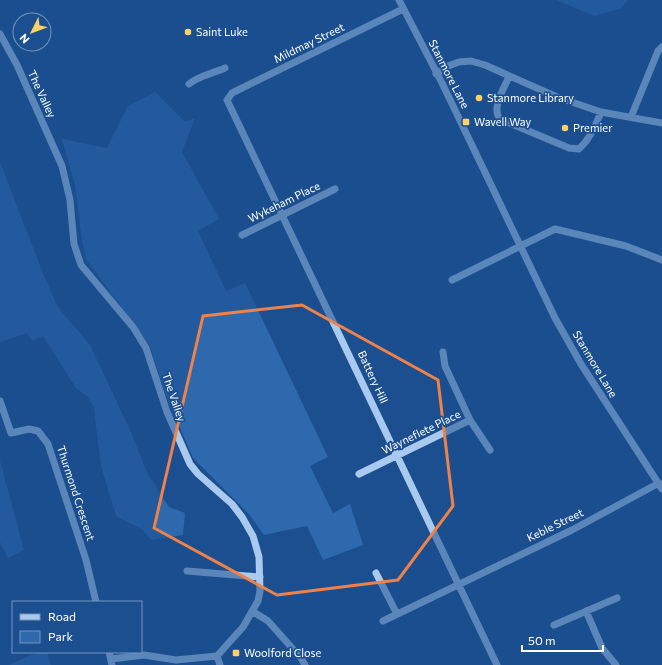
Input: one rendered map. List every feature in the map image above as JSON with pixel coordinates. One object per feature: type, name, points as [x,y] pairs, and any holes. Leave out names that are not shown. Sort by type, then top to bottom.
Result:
[{"type":"street","name":"Stanmore Lane","points":[[399,0],[555,318],[581,364],[660,486]]},
{"type":"street","name":"Mildmay Street","points":[[227,100],[232,93],[403,9]]},
{"type":"street","name":"The Valley","points":[[0,34],[16,65],[62,166],[70,200],[74,244],[79,260],[133,327],[146,348],[167,412],[183,450],[198,474],[232,504],[242,517],[253,536],[260,557],[258,601],[244,627],[217,656]]},
{"type":"street","points":[[631,117],[658,51],[662,47]]},
{"type":"street","points":[[436,74],[448,66],[459,62],[471,61],[485,65],[557,97],[601,112],[662,123]]},
{"type":"street","points":[[189,84],[195,79],[205,77],[225,68]]},
{"type":"street","points":[[509,76],[496,106],[497,115],[503,121],[569,148],[580,149],[585,144],[592,133],[601,112]]},
{"type":"street","name":"Battery Hill","points":[[227,100],[283,214],[496,665]]},
{"type":"street","name":"Wykeham Place","points":[[242,235],[335,189]]},
{"type":"street","points":[[452,280],[555,229],[626,246],[662,260]]},
{"type":"street","name":"Wayneflete Place","points":[[359,474],[470,420],[445,366],[443,352]]},
{"type":"street","name":"Thurmond Crescent","points":[[0,401],[11,433],[29,429],[38,431],[48,444],[86,560],[96,601]]},
{"type":"street","points":[[470,420],[490,450]]},
{"type":"street","name":"Keble Street","points":[[383,621],[660,486]]},
{"type":"street","points":[[187,571],[260,577]]},
{"type":"street","points":[[376,573],[397,614]]},
{"type":"street","points":[[554,625],[618,598]]},
{"type":"street","points":[[252,611],[274,627],[301,658],[305,665]]},
{"type":"street","points":[[586,611],[602,648],[616,665]]},
{"type":"street","points":[[111,659],[144,655],[188,660],[217,656],[220,665]]},
{"type":"highlighted area","points":[[302,305],[438,380],[453,506],[398,580],[277,595],[154,528],[203,316]]},
{"type":"green space","points":[[556,0],[628,0],[621,8],[595,16]]},
{"type":"green space","points":[[155,92],[185,122],[195,118],[182,152],[219,219],[198,231],[226,291],[245,283],[328,457],[310,466],[333,513],[350,504],[363,545],[323,560],[307,526],[264,535],[249,514],[193,458],[167,398],[150,346],[86,259],[82,241],[75,185],[62,139],[107,148],[128,106]]},
{"type":"green space","points":[[0,162],[57,306],[90,345],[130,430],[146,470],[161,495],[169,507],[185,513],[183,535],[151,540],[143,530],[116,516],[101,466],[94,408],[88,397],[76,388],[43,336],[32,341],[27,333],[0,342]]},
{"type":"green space","points":[[0,461],[24,550],[8,558],[0,542]]},
{"type":"green space","points":[[36,653],[47,653],[51,665],[9,665]]},
{"type":"place","name":"Saint Luke","points":[[188,32]]},
{"type":"place","name":"Stanmore Library","points":[[479,98]]},
{"type":"place","name":"Wavell Way","points":[[466,122]]},
{"type":"place","name":"Premier","points":[[565,128]]},
{"type":"place","name":"Woolford Close","points":[[236,653]]}]
